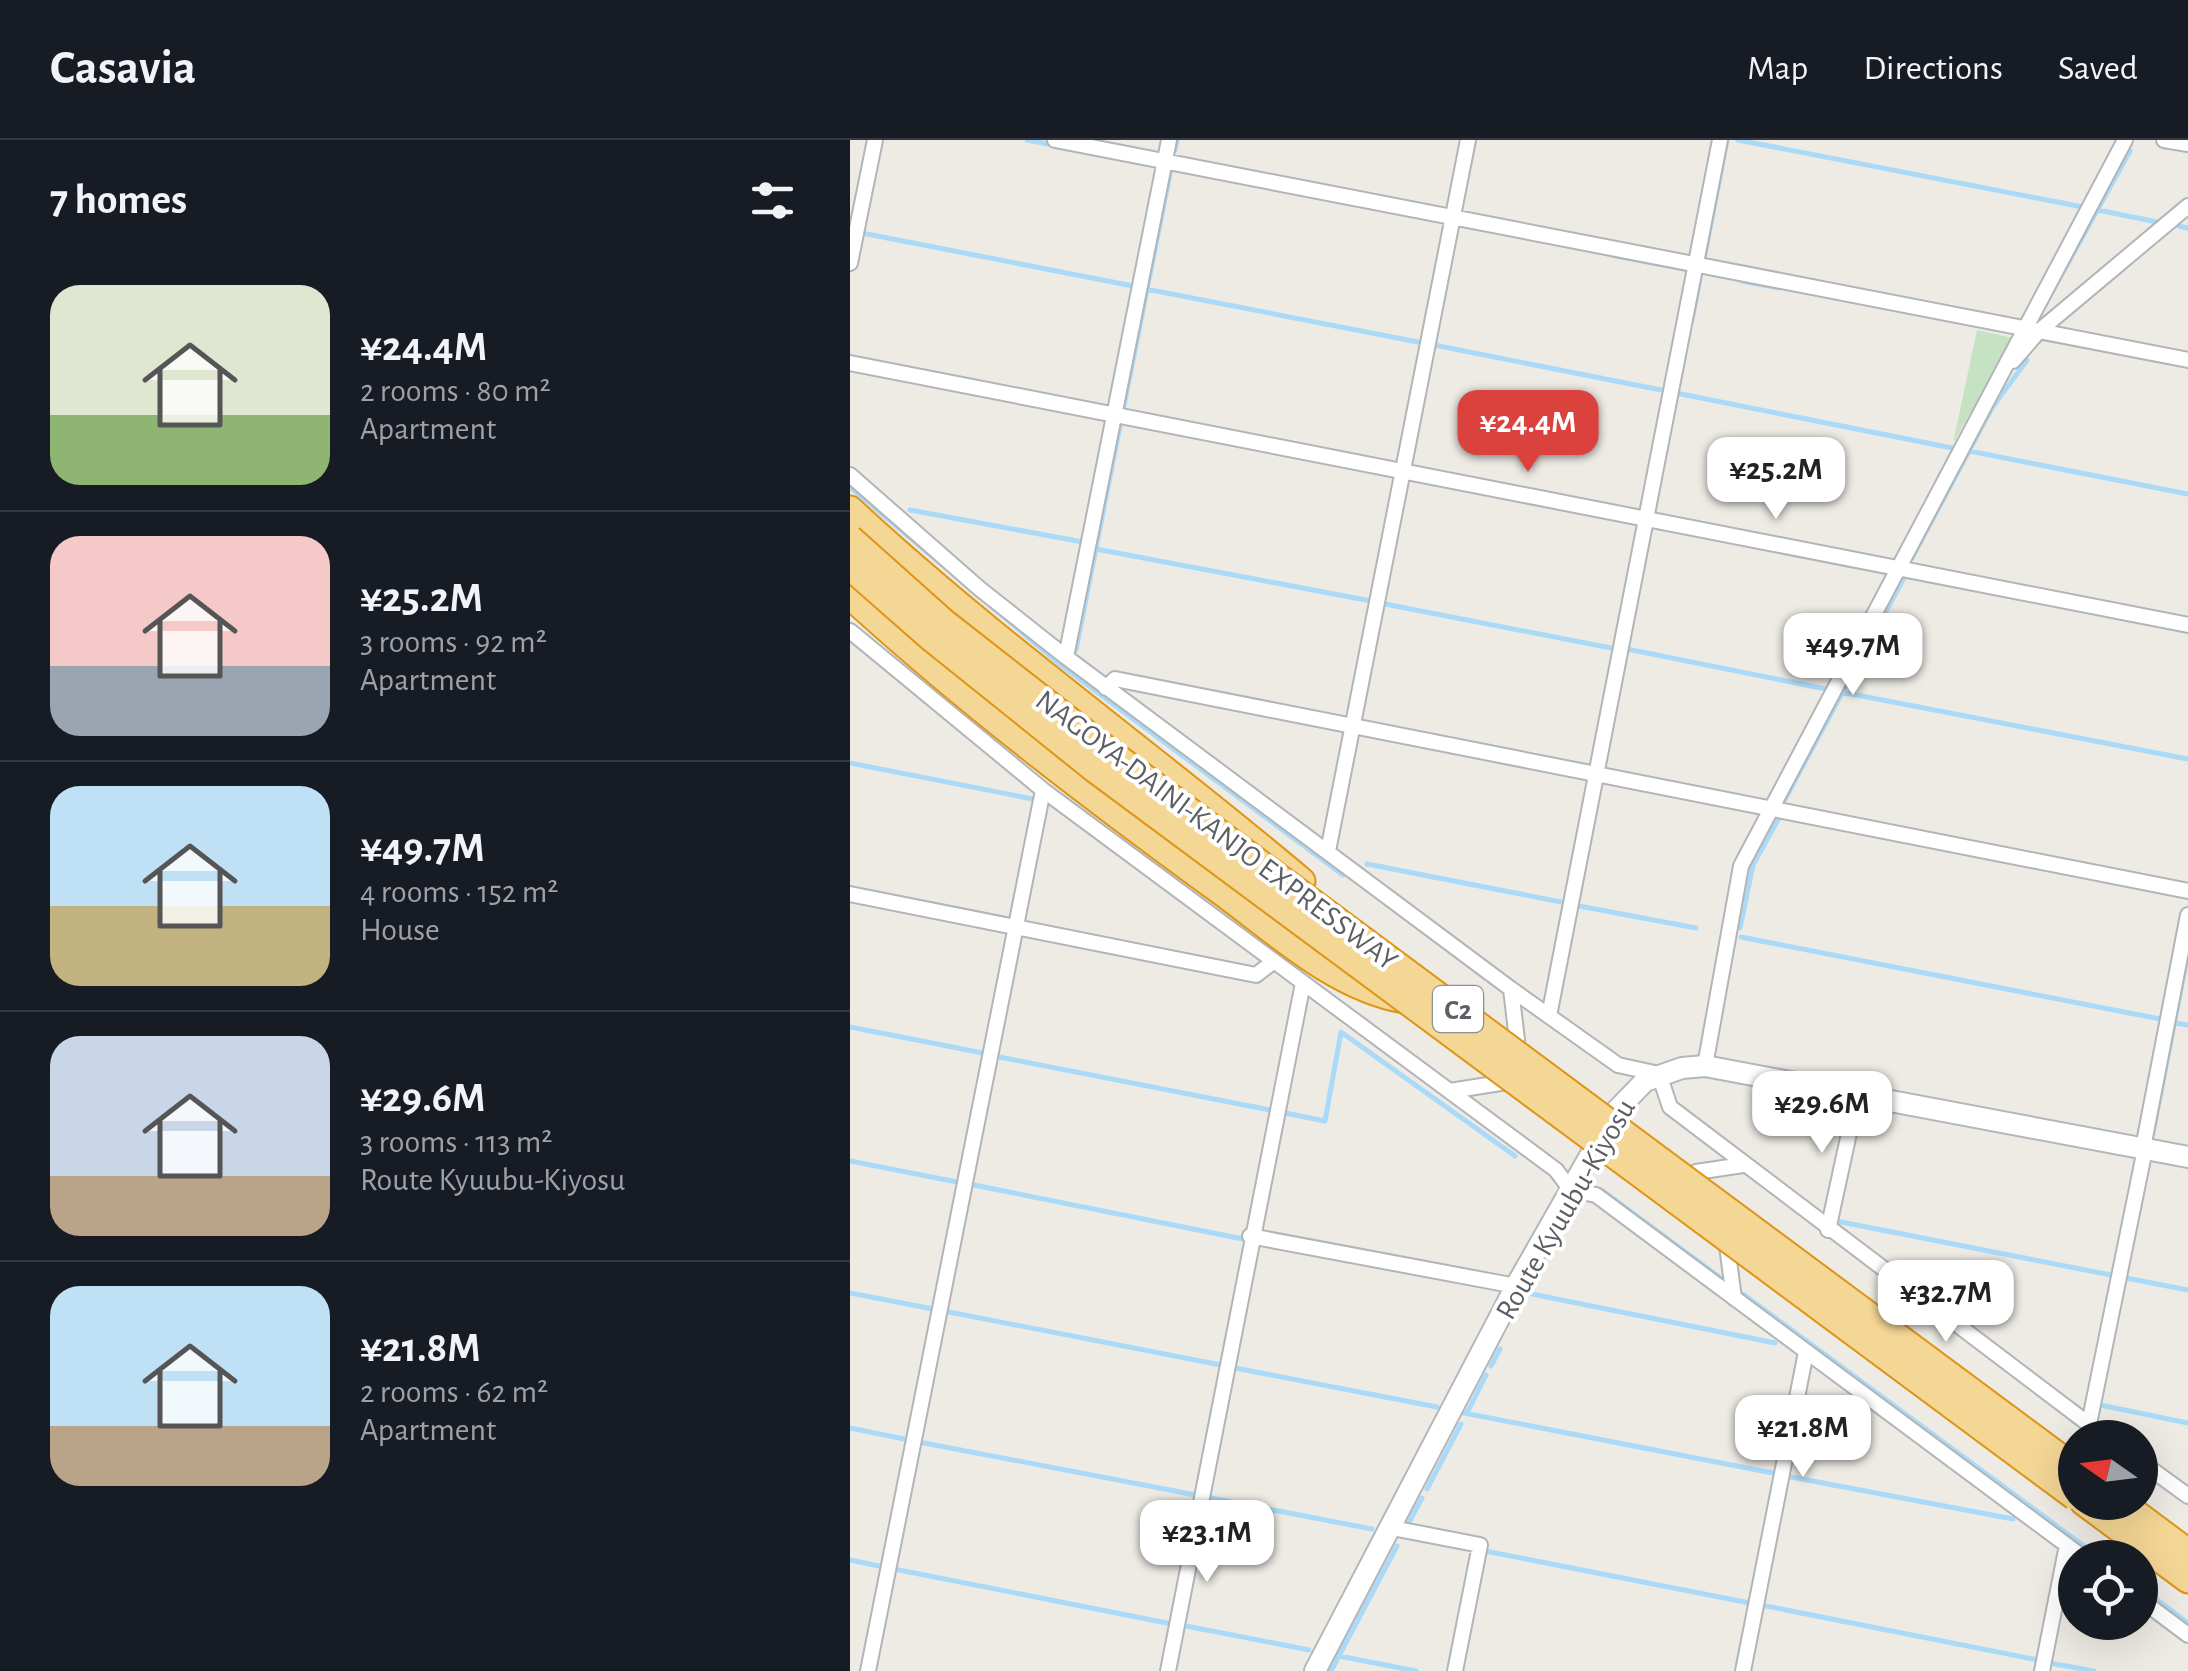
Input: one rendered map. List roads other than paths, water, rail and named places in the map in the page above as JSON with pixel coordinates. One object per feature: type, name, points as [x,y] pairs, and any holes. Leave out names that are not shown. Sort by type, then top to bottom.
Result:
[{"type":"highway","points":[[850,509],[1030,664],[1198,792],[1302,881]]},
{"type":"highway","name":"NAGOYA-DAINI-KANJO EXPRESSWAY","points":[[850,538],[944,622],[1095,741],[2058,1455]]},
{"type":"highway","name":"NAGOYA-DAINI-KANJO EXPRESSWAY","points":[[850,567],[932,639],[1094,768],[2058,1484]]},
{"type":"highway","points":[[850,596],[1047,764],[1312,958],[1356,984],[1399,999],[1474,1009]]},
{"type":"highway","points":[[2107,1520],[2188,1580]]},
{"type":"highway","points":[[2145,1520],[2188,1552]]},
{"type":"main road","name":"Route Kyuubu-Kiyosu","points":[[1315,1671],[1516,1286],[1615,1112],[1631,1092],[1660,1074],[1706,1066],[2188,1157]]},
{"type":"street","points":[[850,264],[874,140]]},
{"type":"street","points":[[1054,140],[2188,360]]},
{"type":"street","points":[[1066,657],[1169,140]]},
{"type":"street","points":[[1328,851],[1468,140]]},
{"type":"street","points":[[1549,1016],[1720,140]]},
{"type":"street","points":[[1706,1066],[1741,866],[2000,376],[2032,330],[2125,140]]},
{"type":"street","points":[[2164,140],[2188,144]]},
{"type":"street","points":[[2032,330],[2188,206]]},
{"type":"street","points":[[850,363],[2188,625]]},
{"type":"street","points":[[850,475],[980,589],[1066,657],[1511,988],[1618,1065],[1660,1074],[1670,1107],[1742,1166],[2084,1420]]},
{"type":"street","points":[[850,631],[1042,790],[1556,1170],[1572,1190],[1596,1195],[2060,1540]]},
{"type":"street","points":[[1106,688],[1115,679],[2188,891]]},
{"type":"street","points":[[868,1671],[1042,790]]},
{"type":"street","points":[[850,894],[1256,975],[1273,962]]},
{"type":"street","points":[[2090,1420],[2188,915]]},
{"type":"street","points":[[1168,1671],[1250,1236],[1303,983]]},
{"type":"street","points":[[1511,988],[1518,1040]]},
{"type":"street","points":[[1450,1091],[1563,1074]]},
{"type":"street","points":[[1828,1230],[1858,1092]]},
{"type":"street","points":[[1696,1172],[1742,1166]]},
{"type":"street","points":[[1718,1189],[1734,1298]]},
{"type":"street","points":[[1250,1236],[1516,1286]]},
{"type":"street","points":[[1743,1671],[1806,1352]]},
{"type":"street","points":[[2158,1474],[2188,1496]]},
{"type":"street","points":[[1392,1528],[1480,1545],[1455,1671]]},
{"type":"street","points":[[2042,1671],[2058,1590]]},
{"type":"street","points":[[2158,1612],[2188,1635]]},
{"type":"waterway","points":[[1027,140],[1053,145]]},
{"type":"waterway","points":[[1175,150],[1177,140]]},
{"type":"waterway","points":[[1704,260],[1727,140]]},
{"type":"waterway","points":[[1738,140],[2083,207]]},
{"type":"waterway","points":[[2046,303],[2130,151]]},
{"type":"waterway","points":[[1123,411],[1170,174]]},
{"type":"waterway","points":[[2098,210],[2157,222]]},
{"type":"waterway","points":[[2179,226],[2188,228]]},
{"type":"waterway","points":[[862,233],[1133,286]]},
{"type":"waterway","points":[[1611,255],[1689,270]]},
{"type":"waterway","points":[[1692,320],[1701,273]]},
{"type":"waterway","points":[[1742,281],[1779,288]]},
{"type":"waterway","points":[[1146,289],[1423,343]]},
{"type":"waterway","points":[[1434,345],[1666,391]]},
{"type":"waterway","points":[[1912,558],[1992,408],[2027,360]]},
{"type":"waterway","points":[[1676,393],[1952,448]]},
{"type":"waterway","points":[[1076,650],[1121,421]]},
{"type":"waterway","points":[[1969,451],[2188,494]]},
{"type":"waterway","points":[[850,487],[1062,666],[1343,875]]},
{"type":"waterway","points":[[910,510],[1083,542]]},
{"type":"waterway","points":[[1096,549],[1371,601]]},
{"type":"waterway","points":[[1783,803],[1905,576]]},
{"type":"waterway","points":[[1385,604],[1616,649]]},
{"type":"waterway","points":[[1627,649],[1826,689]]},
{"type":"waterway","points":[[1841,692],[2188,759]]},
{"type":"waterway","points":[[850,763],[1033,799]]},
{"type":"waterway","points":[[1740,928],[1753,865],[1780,816]]},
{"type":"waterway","points":[[1367,864],[1566,903]]},
{"type":"waterway","points":[[1579,906],[1696,928]]},
{"type":"waterway","points":[[1741,937],[2160,1019]]},
{"type":"waterway","points":[[2153,1133],[2188,953]]},
{"type":"waterway","points":[[2175,1023],[2188,1025]]},
{"type":"waterway","points":[[850,1027],[983,1053]]},
{"type":"waterway","points":[[1280,1112],[1325,1121],[1341,1032],[1515,1156]]},
{"type":"waterway","points":[[994,1056],[1270,1110]]},
{"type":"waterway","points":[[850,1161],[957,1182]]},
{"type":"waterway","points":[[969,1184],[1243,1239]]},
{"type":"waterway","points":[[1603,1191],[1722,1279]]},
{"type":"waterway","points":[[1836,1221],[2116,1276]]},
{"type":"waterway","points":[[2126,1278],[2188,1290]]},
{"type":"waterway","points":[[850,1293],[933,1309]]},
{"type":"waterway","points":[[1532,1294],[1775,1343]]},
{"type":"waterway","points":[[1743,1294],[2076,1540]]},
{"type":"waterway","points":[[944,1311],[1221,1365]]},
{"type":"waterway","points":[[1491,1366],[1500,1349]]},
{"type":"waterway","points":[[1230,1367],[1437,1407]]},
{"type":"waterway","points":[[1467,1413],[1486,1375]]},
{"type":"waterway","points":[[2100,1405],[2188,1423]]},
{"type":"waterway","points":[[1464,1413],[1778,1474]]},
{"type":"waterway","points":[[1427,1489],[1461,1424]]},
{"type":"waterway","points":[[850,1428],[909,1440]]},
{"type":"waterway","points":[[919,1442],[1196,1495]]},
{"type":"waterway","points":[[1786,1476],[2013,1519]]},
{"type":"waterway","points":[[1206,1497],[1372,1529]]},
{"type":"waterway","points":[[1408,1524],[1422,1498]]},
{"type":"waterway","points":[[1331,1671],[1397,1546]]},
{"type":"waterway","points":[[1485,1551],[1750,1603]]},
{"type":"waterway","points":[[850,1560],[884,1567]]},
{"type":"waterway","points":[[894,1569],[1172,1624]]},
{"type":"waterway","points":[[2158,1600],[2188,1623]]},
{"type":"waterway","points":[[1760,1609],[1761,1605],[2038,1660]]},
{"type":"waterway","points":[[1181,1625],[1309,1650]]},
{"type":"waterway","points":[[1339,1656],[1416,1671]]},
{"type":"waterway","points":[[2049,1663],[2094,1671]]}]
